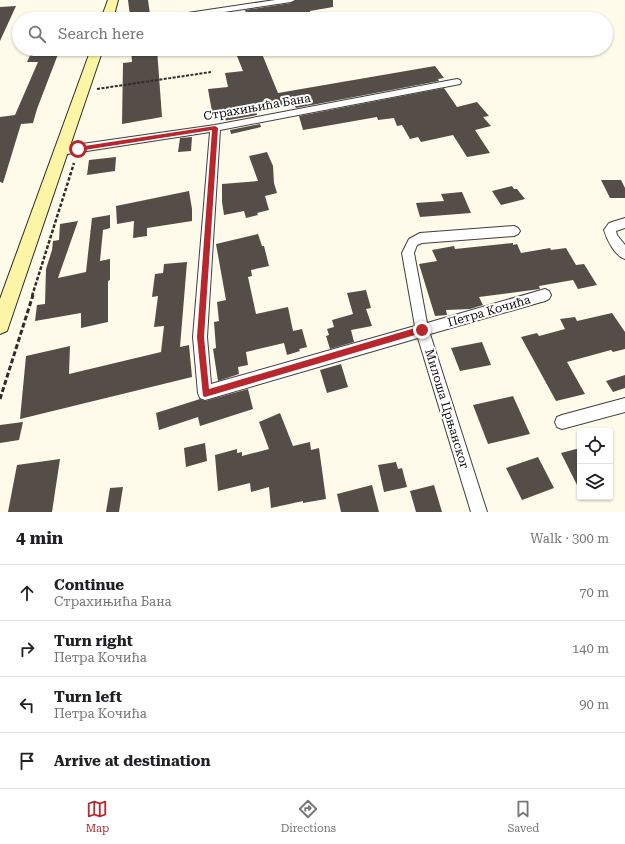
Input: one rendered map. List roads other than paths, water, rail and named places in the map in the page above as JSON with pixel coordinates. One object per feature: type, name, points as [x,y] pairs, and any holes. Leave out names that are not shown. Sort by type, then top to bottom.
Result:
[{"type":"street","points":[[109,12],[113,0]]},
{"type":"street","points":[[209,12],[291,0]]},
{"type":"street","points":[[0,325],[60,151],[89,93],[95,56]]},
{"type":"street","name":"Страхињића Бана","points":[[60,151],[215,128],[457,82]]},
{"type":"street","name":"Петра Кочића","points":[[215,128],[200,337],[205,393],[544,295]]},
{"type":"street","points":[[625,223],[613,226],[610,230],[612,237],[625,254]]},
{"type":"street","name":"Милоша Црњанског","points":[[479,512],[422,330],[408,252],[414,242],[420,238],[514,231]]},
{"type":"street","points":[[562,422],[625,405]]}]
